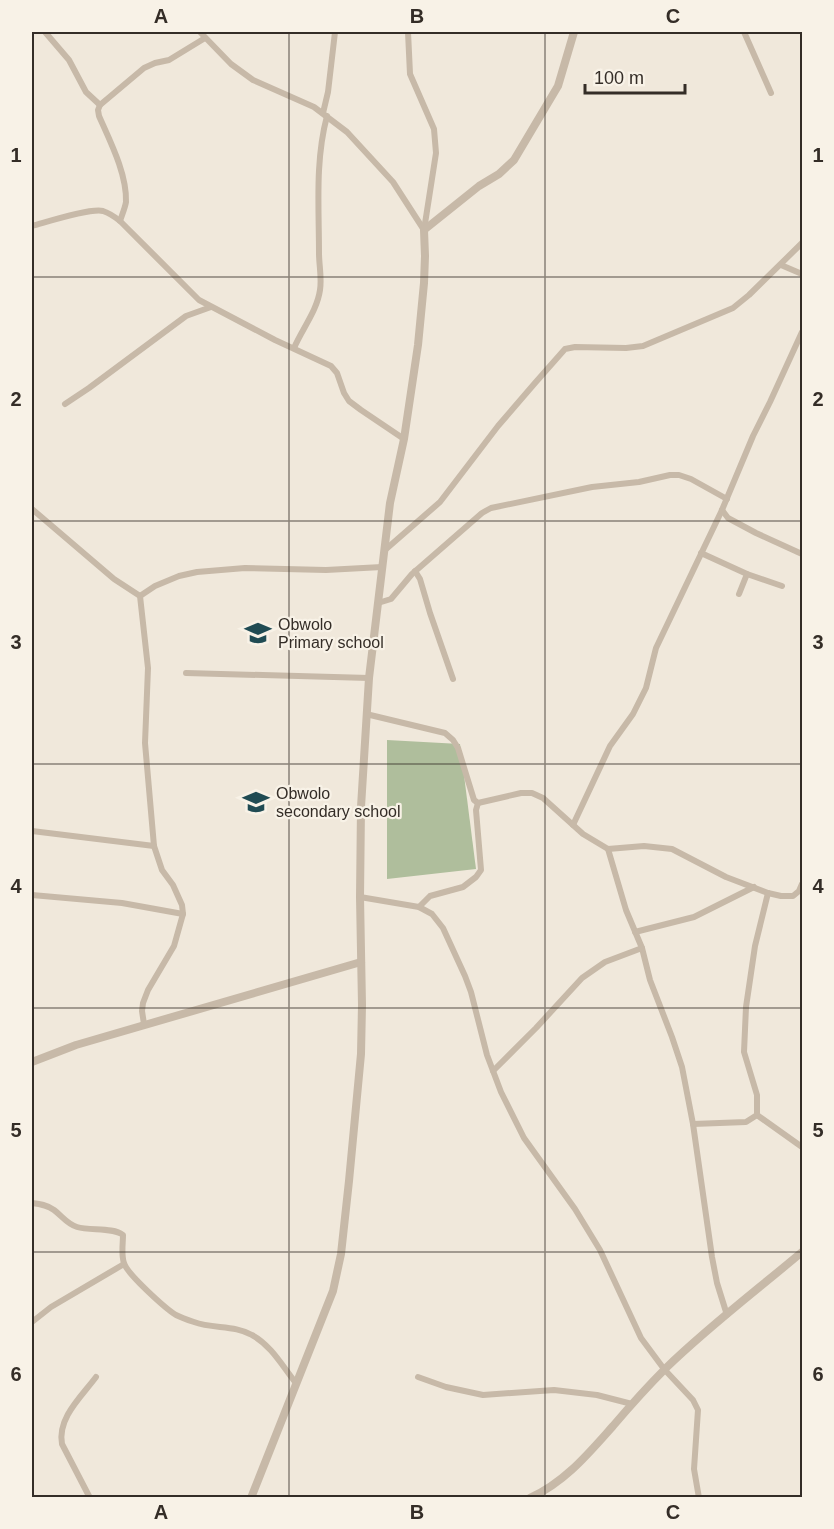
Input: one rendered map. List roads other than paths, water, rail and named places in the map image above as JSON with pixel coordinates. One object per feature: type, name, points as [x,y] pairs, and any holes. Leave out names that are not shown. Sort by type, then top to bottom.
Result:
[{"type":"street","points":[[45,32],[69,60],[86,92],[100,105]]},
{"type":"street","points":[[200,32],[231,64],[253,80],[314,107],[347,132],[393,182],[424,230]]},
{"type":"street","points":[[294,348],[314,309],[320,290],[319,167],[335,32]]},
{"type":"street","points":[[251,1497],[333,1291],[341,1254],[349,1181],[361,1054],[361,807],[369,678],[390,503],[404,439],[418,345],[424,283],[424,230],[436,153],[434,129],[410,74],[408,32]]},
{"type":"street","points":[[424,230],[479,186],[499,174],[514,160],[558,86],[574,32]]},
{"type":"street","points":[[744,32],[771,93]]},
{"type":"street","points":[[120,220],[126,204],[125,189],[99,116],[100,105],[144,68],[169,60],[205,38]]},
{"type":"street","points":[[32,226],[99,211],[107,212],[120,220],[199,300],[331,366],[338,374],[349,401],[404,439]]},
{"type":"street","points":[[385,550],[440,502],[498,426],[566,349],[643,346],[733,308],[802,243]]},
{"type":"street","points":[[781,265],[802,274]]},
{"type":"street","points":[[65,404],[186,316],[210,307]]},
{"type":"street","points":[[573,825],[610,746],[633,714],[646,688],[656,648],[722,510],[753,436],[802,332]]},
{"type":"street","points":[[378,603],[390,599],[415,571],[482,513],[501,505],[592,487],[639,482],[670,474],[691,478],[727,499]]},
{"type":"street","points":[[32,509],[114,579],[140,596]]},
{"type":"street","points":[[722,510],[728,518],[756,534],[802,554]]},
{"type":"street","points":[[701,553],[747,574],[782,586]]},
{"type":"street","points":[[140,596],[155,586],[179,576],[197,572],[245,568],[326,570],[382,567]]},
{"type":"street","points":[[415,571],[420,579],[453,679]]},
{"type":"street","points":[[739,594],[747,574]]},
{"type":"street","points":[[140,596],[148,669],[145,743],[154,846],[162,870],[173,885],[182,905],[183,914],[174,946],[148,990],[143,1003],[144,1024]]},
{"type":"street","points":[[186,673],[369,678]]},
{"type":"street","points":[[366,714],[445,734],[453,740],[458,748],[474,800],[478,803]]},
{"type":"street","points":[[478,803],[532,793],[543,798],[583,834],[608,849],[644,846],[672,849],[726,877],[781,896],[793,896],[802,884]]},
{"type":"street","points":[[419,907],[430,896],[463,887],[481,870],[476,810],[478,803]]},
{"type":"street","points":[[32,831],[154,846]]},
{"type":"street","points":[[608,849],[626,910],[642,948],[650,980],[682,1067],[693,1124],[712,1257],[727,1315]]},
{"type":"street","points":[[635,932],[694,917],[753,887]]},
{"type":"street","points":[[757,1115],[757,1095],[744,1052],[746,1007],[755,946],[768,893]]},
{"type":"street","points":[[32,895],[122,903],[183,914]]},
{"type":"street","points":[[360,897],[419,907],[432,914],[443,928],[471,992],[487,1055],[501,1092],[524,1138],[575,1209],[600,1250],[641,1338],[664,1370],[696,1405],[698,1410],[694,1469],[699,1497]]},
{"type":"street","points":[[493,1071],[582,978],[605,962],[642,948]]},
{"type":"street","points":[[32,1062],[76,1045],[144,1024],[362,962]]},
{"type":"street","points":[[693,1124],[746,1122],[757,1115]]},
{"type":"street","points":[[757,1115],[802,1147]]},
{"type":"street","points":[[32,1203],[44,1205],[53,1210],[74,1227],[121,1233],[126,1269],[155,1298],[176,1314],[195,1323],[232,1328],[252,1334],[266,1345],[296,1383]]},
{"type":"street","points":[[530,1497],[561,1480],[580,1464],[632,1404],[681,1353],[802,1252]]},
{"type":"street","points":[[32,1322],[51,1307],[124,1264]]},
{"type":"street","points":[[90,1497],[62,1444],[60,1435],[70,1412],[96,1377]]},
{"type":"street","points":[[418,1377],[446,1387],[483,1395],[564,1391],[597,1395],[632,1404]]},
{"type":"place","name":"Obwolo Primary school","points":[[258,633]]},
{"type":"place","name":"Obwolo secondary school","points":[[256,802]]}]
